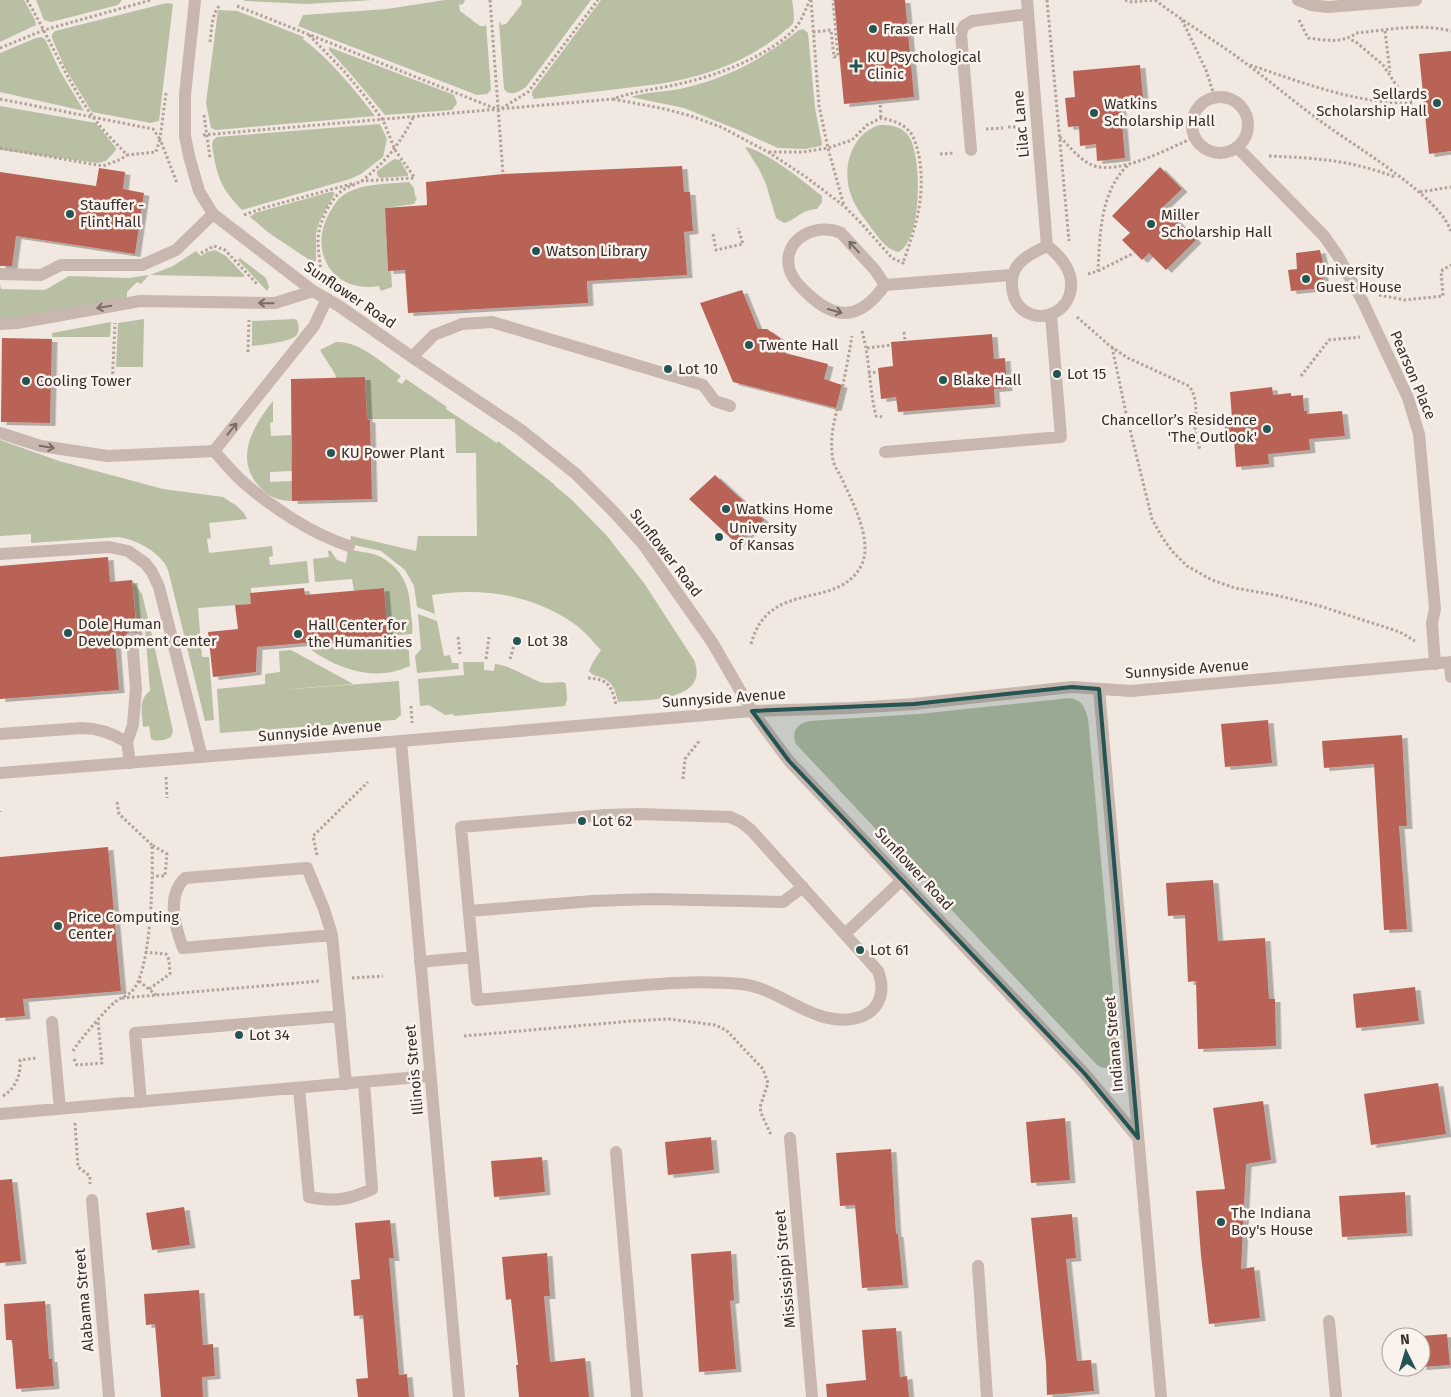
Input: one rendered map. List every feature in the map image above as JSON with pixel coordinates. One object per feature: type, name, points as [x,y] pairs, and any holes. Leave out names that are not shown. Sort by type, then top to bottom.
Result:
[{"type":"street","name":"Sunflower Road","points":[[195,0],[185,95],[185,136],[200,191],[213,214],[313,291],[521,430],[576,474],[643,544],[712,642],[752,711],[789,761],[1085,1074],[1138,1138]]},
{"type":"street","name":"Lilac Lane","points":[[1027,0],[1048,246]]},
{"type":"street","points":[[1298,0],[1311,5],[1328,7],[1416,0]]},
{"type":"street","points":[[971,150],[961,34],[964,26],[972,21],[1028,14]]},
{"type":"street","points":[[1215,98],[1226,98],[1234,102],[1245,115],[1247,132],[1243,140],[1242,151],[1210,152],[1202,147],[1195,137],[1192,131],[1192,121],[1195,112],[1201,105],[1215,98]]},
{"type":"street","name":"Pearson Place","points":[[1242,151],[1324,236],[1338,256],[1408,398],[1419,434],[1435,609],[1432,623],[1435,664]]},
{"type":"street","points":[[0,274],[41,275],[61,265],[142,265],[176,250],[213,214]]},
{"type":"street","points":[[885,285],[875,270],[847,239],[841,233],[834,230],[824,229],[804,234],[797,241],[789,258],[789,267],[792,275],[802,288],[820,304],[832,311],[850,313],[869,304],[885,285],[1012,274]]},
{"type":"street","points":[[1048,246],[1057,253],[1064,264],[1072,286],[1070,296],[1066,304],[1059,311],[1042,316],[1033,315],[1024,311],[1013,296],[1012,274],[1017,265],[1034,252],[1048,246]]},
{"type":"street","points":[[0,324],[17,323],[140,301],[278,303],[313,291]]},
{"type":"street","points":[[0,432],[41,446],[108,456],[214,451],[314,326],[327,299]]},
{"type":"street","points":[[885,452],[1061,437],[1052,314]]},
{"type":"street","points":[[412,358],[434,335],[462,324],[492,322],[703,385],[715,401],[730,406]]},
{"type":"street","points":[[214,451],[242,481],[269,503],[323,536],[349,546]]},
{"type":"street","points":[[0,554],[109,547],[128,551],[145,563],[160,588],[202,757]]},
{"type":"street","points":[[130,762],[127,742],[133,725],[136,689],[132,639]]},
{"type":"street","points":[[1450,662],[1451,677]]},
{"type":"street","name":"Sunnyside Avenue","points":[[0,773],[752,711],[914,704],[1072,687],[1130,691],[1450,662]]},
{"type":"street","name":"Indiana Street","points":[[1099,689],[1161,1397]]},
{"type":"street","points":[[0,734],[88,728],[112,732],[127,742]]},
{"type":"street","name":"Illinois Street","points":[[401,741],[459,1397]]},
{"type":"street","points":[[640,814],[730,817],[741,822],[751,830],[845,934],[878,971],[882,989],[881,998],[872,1010],[863,1015],[844,1019],[815,1014],[764,990],[744,984],[717,982],[638,986],[477,1000],[461,827],[640,814]]},
{"type":"street","points":[[332,935],[183,948],[176,929],[175,897],[179,884],[185,878],[307,868],[332,935],[346,1084]]},
{"type":"street","points":[[845,934],[902,880]]},
{"type":"street","points":[[469,911],[593,901],[783,902],[803,887]]},
{"type":"street","points":[[420,962],[473,957]]},
{"type":"street","points":[[141,1102],[135,1033],[340,1016]]},
{"type":"street","points":[[52,1022],[60,1109]]},
{"type":"street","points":[[0,1114],[430,1076]]},
{"type":"street","points":[[299,1088],[309,1197],[340,1200],[358,1196],[372,1189],[364,1082]]},
{"type":"street","name":"Mississippi Street","points":[[790,1138],[812,1397]]},
{"type":"street","points":[[616,1152],[637,1397]]},
{"type":"street","name":"Alabama Street","points":[[92,1200],[109,1397]]},
{"type":"street","points":[[978,1266],[987,1397]]},
{"type":"street","points":[[1329,1321],[1336,1397]]},
{"type":"path","points":[[27,0],[64,71],[94,118],[127,155]]},
{"type":"path","points":[[0,48],[44,30],[152,0]]},
{"type":"path","points":[[490,0],[504,174]]},
{"type":"path","points":[[499,110],[528,92],[598,0]]},
{"type":"path","points":[[810,0],[820,106],[828,148],[844,206]]},
{"type":"path","points":[[205,135],[613,99],[632,92],[687,83],[723,71],[751,59],[774,46],[796,27],[810,0]]},
{"type":"path","points":[[813,32],[831,30],[834,57],[838,56],[833,0]]},
{"type":"path","points":[[1047,0],[1068,240],[1071,247]]},
{"type":"path","points":[[1125,0],[1132,2],[1154,0],[1247,64],[1299,105],[1419,192],[1450,223],[1451,232]]},
{"type":"path","points":[[209,49],[215,10],[220,5]]},
{"type":"path","points":[[237,6],[499,110]]},
{"type":"path","points":[[1247,64],[1313,87],[1348,96],[1370,101],[1413,103],[1401,92],[1383,65],[1362,46],[1349,39],[1308,38],[1296,13]]},
{"type":"path","points":[[1182,19],[1206,70],[1215,98]]},
{"type":"path","points":[[1349,39],[1356,33],[1417,28],[1451,31]]},
{"type":"path","points":[[1385,31],[1390,74]]},
{"type":"path","points":[[243,216],[361,181],[415,178],[395,150],[383,120],[343,70],[308,35]]},
{"type":"path","points":[[0,99],[153,129],[160,138]]},
{"type":"path","points":[[613,99],[691,116],[721,127],[768,152],[806,177],[844,206],[892,258],[902,263]]},
{"type":"path","points":[[880,100],[881,118]]},
{"type":"path","points":[[204,109],[205,135],[211,164]]},
{"type":"path","points":[[312,267],[321,272],[318,240],[321,226],[333,200],[343,190],[361,181],[395,150],[414,117]]},
{"type":"path","points":[[768,152],[803,152],[828,148],[852,140],[867,125],[881,118],[898,123],[909,131],[918,151],[921,171],[920,206],[916,226],[902,263],[902,268]]},
{"type":"path","points":[[986,130],[1016,127]]},
{"type":"path","points":[[1060,137],[1091,165],[1107,168],[1128,165],[1195,137]]},
{"type":"path","points":[[160,138],[166,138]]},
{"type":"path","points":[[0,148],[103,166],[127,155],[156,152],[160,138]]},
{"type":"path","points":[[1242,151],[1335,160],[1374,169],[1400,178]]},
{"type":"path","points":[[940,154],[958,153]]},
{"type":"path","points":[[1098,271],[1102,222],[1108,196],[1113,183],[1128,165]]},
{"type":"path","points":[[1419,192],[1451,187]]},
{"type":"path","points":[[238,210],[251,222]]},
{"type":"path","points":[[713,234],[716,250],[743,244],[738,228]]},
{"type":"path","points":[[201,253],[214,246],[225,250],[260,287]]},
{"type":"path","points":[[1082,276],[1098,271],[1134,252]]},
{"type":"path","points":[[1356,290],[1405,300],[1443,296],[1441,270],[1451,265]]},
{"type":"path","points":[[1052,314],[1078,317],[1112,348],[1128,358],[1189,386],[1196,401],[1195,429],[1196,440],[1200,450]]},
{"type":"path","points":[[112,389],[115,322]]},
{"type":"path","points":[[248,352],[249,323]]},
{"type":"path","points":[[862,331],[867,348],[868,373],[876,416],[883,417]]},
{"type":"path","points":[[904,332],[905,341]]},
{"type":"path","points":[[1301,376],[1329,340],[1378,335]]},
{"type":"path","points":[[751,644],[754,634],[763,619],[772,610],[790,600],[833,590],[855,575],[862,563],[865,551],[863,533],[848,493],[833,462],[831,441],[832,425],[842,390],[852,336]]},
{"type":"path","points":[[867,348],[892,345]]},
{"type":"path","points":[[1112,348],[1152,519],[1172,551],[1187,566],[1212,580],[1235,588],[1320,606],[1400,632],[1418,643]]},
{"type":"path","points":[[868,373],[878,372]]},
{"type":"path","points":[[458,637],[460,654]]},
{"type":"path","points":[[486,659],[489,637]]},
{"type":"path","points":[[510,659],[515,642]]},
{"type":"path","points":[[588,678],[596,678],[606,682],[613,690],[616,706]]},
{"type":"path","points":[[411,706],[412,723]]},
{"type":"path","points":[[683,779],[685,759],[700,740]]},
{"type":"path","points":[[166,774],[167,798]]},
{"type":"path","points":[[307,868],[318,857],[313,836],[368,782]]},
{"type":"path","points":[[117,802],[119,814],[152,845],[167,854],[165,876],[153,876]]},
{"type":"path","points":[[98,1021],[102,1063],[78,1065],[71,1055],[74,1048],[115,1001],[131,992],[139,981],[152,908],[152,845]]},
{"type":"path","points":[[145,952],[166,954],[169,960],[170,974],[149,989]]},
{"type":"path","points":[[121,998],[383,976]]},
{"type":"path","points":[[139,981],[157,995]]},
{"type":"path","points":[[464,1036],[669,1019],[721,1027],[759,1062],[763,1069],[768,1083],[760,1106],[761,1113],[769,1128],[772,1143]]},
{"type":"path","points":[[0,1097],[8,1092],[16,1083],[20,1072],[20,1060],[56,1056]]},
{"type":"path","points":[[73,1108],[78,1167],[90,1176],[92,1200]]},
{"type":"highlighted area","points":[[1072,687],[1099,689],[1138,1138],[1085,1074],[789,761],[752,711],[914,704]]},
{"type":"green space","points":[[0,0],[24,0],[36,25],[0,42]]},
{"type":"green space","points":[[36,0],[122,0],[118,5],[51,22],[44,20]]},
{"type":"green space","points":[[243,0],[373,0],[307,4]]},
{"type":"green space","points":[[445,0],[465,0],[463,4],[459,5],[460,11],[480,26],[485,26],[486,24],[491,90],[487,94],[477,95],[298,26],[303,15],[387,9]]},
{"type":"green space","points":[[521,0],[591,0],[526,87],[518,92],[509,93],[504,89],[499,22],[501,25],[506,24],[522,4]]},
{"type":"green space","points":[[601,0],[792,0],[794,21],[789,27],[754,52],[724,67],[692,77],[659,84],[534,99],[532,92]]},
{"type":"green space","points":[[167,3],[173,4],[159,121],[151,123],[92,112],[65,68],[52,34],[55,31]]},
{"type":"green space","points":[[218,10],[237,11],[304,37],[303,39],[341,75],[375,116],[216,130],[211,128],[206,103]]},
{"type":"green space","points":[[803,29],[808,33],[815,108],[821,146],[805,149],[778,148],[684,108],[631,97],[680,89],[714,79],[743,67]]},
{"type":"green space","points":[[41,37],[45,39],[60,71],[84,111],[0,92],[0,53]]},
{"type":"green space","points":[[329,47],[454,95],[457,103],[452,110],[385,115],[329,50]]},
{"type":"green space","points":[[0,106],[96,123],[116,150],[106,161],[98,163],[0,150]]},
{"type":"green space","points":[[380,124],[387,139],[383,157],[361,174],[350,179],[242,210],[224,188],[218,174],[212,145],[213,140],[217,137]]},
{"type":"green space","points":[[880,125],[888,125],[905,132],[913,145],[916,160],[918,197],[916,216],[912,233],[906,245],[898,252],[883,243],[877,236],[857,207],[850,192],[848,182],[849,161],[856,143],[870,129]]},
{"type":"green space","points":[[745,147],[774,160],[822,196],[822,202],[817,209],[806,211],[784,223],[776,218],[766,184]]},
{"type":"green space","points":[[394,159],[400,160],[408,176],[380,178],[377,175],[377,171]]},
{"type":"green space","points":[[409,182],[414,188],[417,198],[414,204],[385,208],[388,271],[391,271],[392,287],[381,291],[379,286],[363,287],[349,283],[337,276],[329,267],[323,255],[321,241],[324,227],[336,202],[352,190],[376,185]]},
{"type":"green space","points":[[330,192],[335,193],[320,220],[316,233],[316,260],[314,263],[269,233],[250,217],[255,213]]},
{"type":"green space","points":[[215,250],[226,256],[245,276],[150,275],[173,266],[196,251],[201,256]]},
{"type":"green space","points":[[240,258],[266,278],[269,287],[267,291],[238,260]]},
{"type":"green space","points":[[149,275],[141,284],[137,282],[127,292],[127,300],[0,323],[0,284],[1,289],[45,290],[69,276],[129,278]]},
{"type":"green space","points":[[144,319],[143,367],[116,367],[118,323]]},
{"type":"green space","points":[[297,320],[299,326],[296,336],[281,342],[252,346],[252,321]]},
{"type":"green space","points":[[111,322],[110,337],[52,337],[52,333]]},
{"type":"green space","points":[[336,342],[354,345],[370,354],[401,376],[397,381],[402,384],[406,379],[447,407],[446,409],[497,443],[498,441],[572,500],[607,536],[644,583],[694,660],[697,674],[693,684],[684,692],[671,696],[642,701],[618,702],[615,690],[610,683],[589,671],[601,650],[581,629],[557,613],[523,599],[505,595],[469,592],[432,595],[435,614],[417,607],[414,586],[405,570],[381,551],[350,544],[351,536],[416,551],[418,536],[477,536],[476,453],[456,453],[455,419],[367,419],[365,378],[336,378],[320,350]]},
{"type":"green space","points":[[273,401],[273,422],[270,423],[271,436],[291,435],[292,471],[270,472],[270,482],[292,481],[292,501],[277,499],[265,492],[251,474],[248,463],[247,452],[249,442],[259,420]]},
{"type":"green space","points":[[0,440],[59,461],[163,489],[223,497],[237,506],[247,519],[209,523],[211,538],[207,539],[209,553],[272,546],[273,556],[269,557],[270,565],[307,561],[309,583],[251,588],[251,604],[198,608],[202,657],[209,657],[214,720],[205,721],[168,572],[165,564],[156,554],[138,543],[118,537],[31,543],[31,534],[0,536]]},
{"type":"green space","points":[[348,549],[379,556],[388,561],[400,573],[409,596],[412,634],[388,636],[384,588],[354,591],[352,579],[315,582],[313,559],[329,557],[328,551],[330,550],[337,560],[346,563]]},
{"type":"green space","points":[[132,580],[142,594],[149,623],[145,624],[142,621],[136,621]]},
{"type":"green space","points":[[418,614],[437,621],[444,656],[450,655],[452,663],[458,663],[459,669],[417,673],[415,656],[421,649]]},
{"type":"green space","points":[[150,626],[173,731],[171,737],[161,740],[151,739],[149,726],[143,727],[142,717],[142,702],[150,691],[145,628]]},
{"type":"green space","points":[[408,641],[410,666],[384,673],[371,673],[345,668],[310,649]]},
{"type":"green space","points":[[291,650],[353,684],[266,691],[399,681],[401,715],[395,720],[220,733],[217,689],[265,684],[265,674],[280,672],[279,651]]},
{"type":"green space","points":[[463,662],[484,662],[484,670],[494,671],[495,664],[501,665],[542,683],[563,682],[566,684],[567,699],[565,706],[454,716],[453,714],[445,715],[429,705],[420,706],[418,679],[464,675]]},
{"type":"green space","points":[[1070,698],[1082,705],[1088,718],[1119,1057],[1112,1066],[1107,1068],[1097,1065],[796,744],[794,735],[798,726],[809,721],[919,714]]},
{"type":"building","name":"Fraser Hall","points":[[834,0],[905,0],[914,97],[844,104]]},
{"type":"building","name":"Sellards Scholarship Hall","points":[[1451,51],[1451,151],[1429,154],[1419,54]]},
{"type":"building","name":"Watkins Scholarship Hall","points":[[1140,65],[1143,98],[1120,100],[1125,158],[1097,161],[1096,144],[1080,146],[1079,126],[1068,127],[1065,98],[1075,97],[1073,71]]},
{"type":"building","name":"Watson Library","points":[[682,166],[684,192],[690,192],[693,231],[684,232],[687,275],[587,281],[588,303],[408,313],[405,270],[388,271],[385,208],[427,205],[426,182],[503,174]]},
{"type":"building","name":"Miller Scholarship Hall","points":[[1160,167],[1182,189],[1163,207],[1196,240],[1166,270],[1149,253],[1142,260],[1122,240],[1130,233],[1112,216]]},
{"type":"building","name":"Stauffer - Flint Hall","points":[[99,168],[125,172],[123,189],[144,193],[135,254],[16,236],[12,266],[0,266],[0,172],[96,186]]},
{"type":"building","name":"University Guest House","points":[[1320,250],[1324,267],[1322,267],[1324,288],[1291,291],[1288,270],[1297,269],[1296,253]]},
{"type":"building","name":"Twente Hall","points":[[742,290],[758,329],[767,329],[780,338],[781,352],[828,364],[824,379],[842,385],[836,408],[733,382],[700,303]]},
{"type":"building","name":"Blake Hall","points":[[992,334],[994,359],[1005,358],[1007,388],[994,389],[995,404],[898,412],[896,397],[881,399],[878,368],[893,366],[891,342]]},
{"type":"building","name":"Cooling Tower","points":[[2,338],[52,339],[50,423],[1,422]]},
{"type":"building","name":"KU Power Plant","points":[[365,377],[367,419],[370,420],[372,499],[292,501],[291,379]]},
{"type":"building","name":"Chancellor’s Residence 'The Outlook'","points":[[1272,387],[1273,395],[1291,393],[1291,396],[1303,395],[1304,411],[1307,411],[1307,414],[1342,411],[1345,436],[1309,439],[1310,450],[1268,454],[1269,464],[1236,467],[1234,440],[1226,441],[1224,419],[1232,418],[1230,392]]},
{"type":"building","name":"Watkins Home","points":[[715,475],[764,520],[737,544],[689,499]]},
{"type":"building","name":"Dole Human Development Center","points":[[108,557],[110,582],[132,580],[137,633],[131,631],[127,633],[124,639],[115,640],[119,690],[0,699],[0,566]]},
{"type":"building","name":"Hall Center for the Humanities","points":[[304,588],[305,595],[384,588],[388,636],[257,647],[256,672],[213,677],[208,632],[238,629],[235,605],[251,604],[250,593]]},
{"type":"building","points":[[1268,720],[1272,763],[1225,767],[1221,724]]},
{"type":"building","points":[[1402,735],[1407,826],[1399,826],[1407,929],[1384,930],[1374,764],[1324,768],[1322,741]]},
{"type":"building","name":"Price Computing Center","points":[[108,847],[121,991],[23,999],[25,1016],[0,1018],[0,857]]},
{"type":"building","points":[[1213,880],[1218,941],[1265,938],[1269,999],[1275,999],[1276,1046],[1198,1049],[1196,981],[1188,982],[1185,915],[1168,916],[1166,883]]},
{"type":"building","points":[[1415,987],[1419,1021],[1356,1028],[1353,994]]},
{"type":"building","points":[[1438,1083],[1446,1134],[1371,1145],[1364,1094]]},
{"type":"building","points":[[1263,1101],[1271,1160],[1246,1164],[1241,1269],[1254,1267],[1260,1318],[1209,1324],[1196,1191],[1225,1189],[1213,1108]]},
{"type":"building","points":[[1065,1118],[1070,1180],[1031,1183],[1026,1122]]},
{"type":"building","points":[[711,1137],[714,1170],[668,1175],[665,1142]]},
{"type":"building","points":[[891,1149],[896,1234],[898,1234],[903,1285],[862,1288],[855,1205],[840,1206],[836,1153]]},
{"type":"building","points":[[542,1157],[545,1192],[494,1197],[491,1161]]},
{"type":"building","points":[[12,1179],[21,1261],[0,1263],[0,1180]]},
{"type":"building","points":[[1405,1192],[1407,1233],[1342,1237],[1339,1196]]},
{"type":"building","points":[[184,1207],[190,1245],[152,1250],[146,1213]]},
{"type":"building","points":[[1072,1214],[1076,1258],[1066,1259],[1077,1361],[1091,1360],[1094,1391],[1047,1395],[1046,1363],[1031,1218]]},
{"type":"building","points":[[390,1220],[394,1258],[389,1258],[399,1375],[407,1374],[409,1397],[358,1397],[356,1379],[368,1378],[363,1315],[354,1316],[351,1280],[360,1279],[355,1223]]},
{"type":"building","points":[[731,1251],[734,1300],[730,1301],[736,1369],[699,1372],[691,1254]]},
{"type":"building","points":[[547,1253],[550,1296],[544,1296],[550,1362],[585,1358],[589,1397],[519,1397],[516,1365],[518,1365],[511,1299],[506,1300],[502,1257]]},
{"type":"building","points":[[199,1290],[203,1345],[213,1344],[215,1376],[202,1377],[203,1397],[161,1397],[155,1324],[146,1325],[144,1294]]},
{"type":"building","points":[[45,1301],[49,1359],[52,1359],[54,1386],[16,1389],[12,1340],[6,1340],[4,1304]]},
{"type":"building","points":[[896,1328],[900,1377],[907,1376],[909,1397],[827,1397],[826,1384],[866,1380],[862,1330]]},
{"type":"building","points":[[1447,1334],[1450,1365],[1431,1366],[1431,1335]]},
{"type":"place","name":"Fraser Hall","points":[[873,29]]},
{"type":"place","name":"KU Psychological Clinic","points":[[856,66]]},
{"type":"place","name":"Sellards Scholarship Hall","points":[[1437,103]]},
{"type":"place","name":"Watkins Scholarship Hall","points":[[1094,113]]},
{"type":"place","name":"Stauffer - Flint Hall","points":[[70,214]]},
{"type":"place","name":"Miller Scholarship Hall","points":[[1151,224]]},
{"type":"place","name":"Watson Library","points":[[536,251]]},
{"type":"place","name":"University Guest House","points":[[1306,279]]},
{"type":"place","name":"Twente Hall","points":[[749,345]]},
{"type":"place","name":"Lot 10","points":[[668,369]]},
{"type":"place","name":"Lot 15","points":[[1057,374]]},
{"type":"place","name":"Blake Hall","points":[[943,380]]},
{"type":"place","name":"Cooling Tower","points":[[26,381]]},
{"type":"place","name":"Chancellor’s Residence 'The Outlook'","points":[[1267,429]]},
{"type":"place","name":"KU Power Plant","points":[[331,453]]},
{"type":"place","name":"Watkins Home","points":[[726,509]]},
{"type":"place","name":"University of Kansas","points":[[719,537]]},
{"type":"place","name":"Dole Human Development Center","points":[[68,633]]},
{"type":"place","name":"Hall Center for the Humanities","points":[[298,634]]},
{"type":"place","name":"Lot 38","points":[[517,641]]},
{"type":"place","name":"Lot 62","points":[[582,821]]},
{"type":"place","name":"Price Computing Center","points":[[58,926]]},
{"type":"place","name":"Lot 61","points":[[860,950]]},
{"type":"place","name":"Lot 34","points":[[239,1035]]},
{"type":"place","name":"The Indiana Boy's House","points":[[1221,1222]]}]
